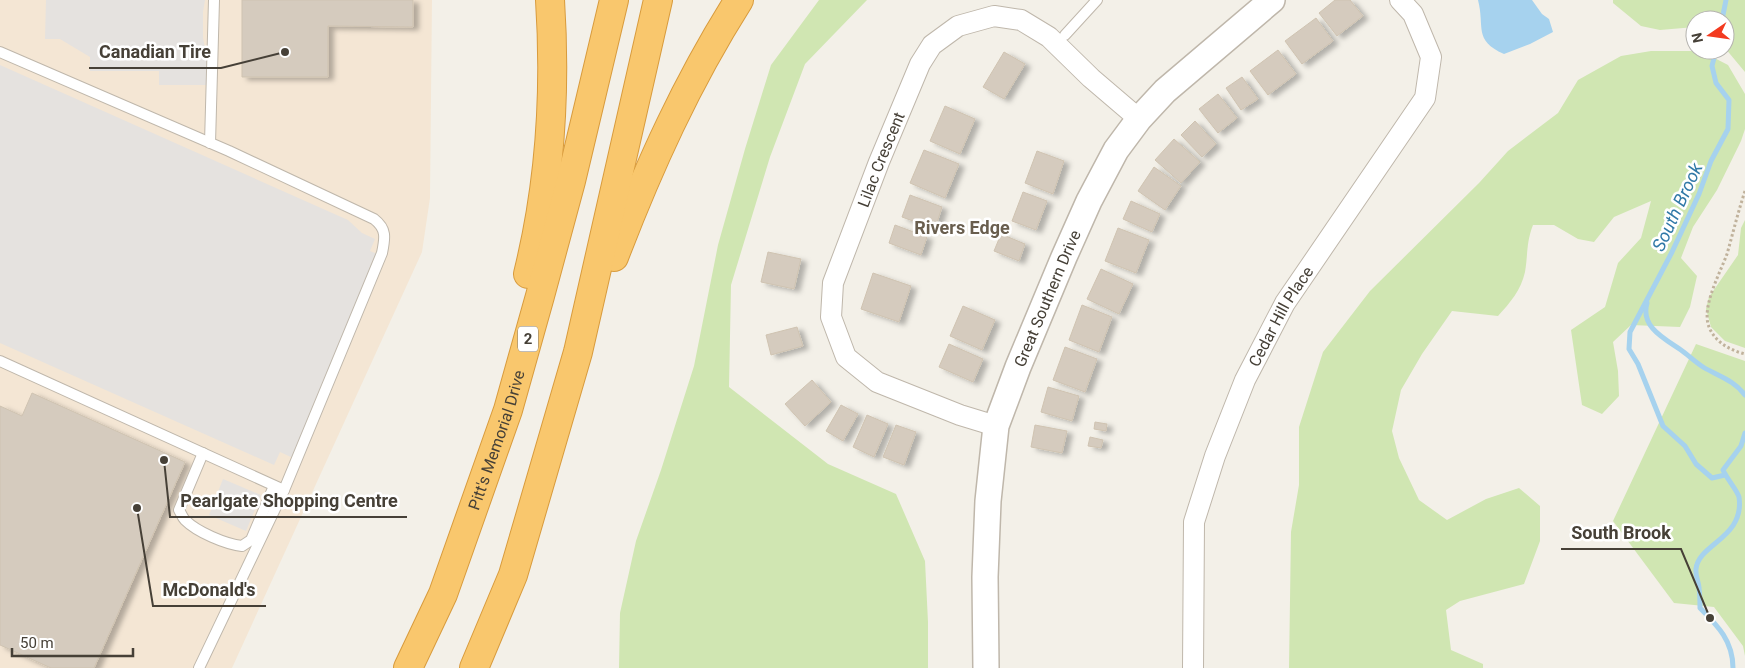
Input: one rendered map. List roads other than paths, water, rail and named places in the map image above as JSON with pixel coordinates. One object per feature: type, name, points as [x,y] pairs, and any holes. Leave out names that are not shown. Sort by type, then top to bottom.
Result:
[{"type":"highway","points":[[465,530],[534,250],[546,170],[552,91],[550,0]]},
{"type":"highway","name":"Pitt's Memorial Drive","points":[[408,668],[443,594],[508,410],[573,171],[614,0]]},
{"type":"highway","points":[[474,668],[513,575],[578,352],[658,0]]},
{"type":"highway","points":[[578,352],[632,210],[660,144],[694,76],[739,0]]},
{"type":"street","name":"Great Southern Drive","points":[[986,668],[985,577],[988,501],[996,426],[1018,366],[1089,201],[1116,150],[1139,118],[1165,91],[1272,0]]},
{"type":"street","name":"Cedar Hill Place","points":[[1193,668],[1194,522],[1215,456],[1245,380],[1285,303],[1425,98],[1431,56],[1413,14],[1400,0]]},
{"type":"street","name":"Lilac Crescent","points":[[996,426],[960,416],[877,382],[846,357],[831,318],[833,283],[879,162],[920,64],[932,46],[958,26],[994,16],[1021,20],[1049,37],[1091,78],[1139,118]]},
{"type":"lane","points":[[210,143],[214,0]]},
{"type":"lane","points":[[1065,35],[1097,0]]},
{"type":"lane","points":[[0,52],[210,143],[374,219],[382,225],[385,239],[382,254],[284,490],[200,668]]},
{"type":"lane","points":[[0,361],[284,490]]},
{"type":"lane","points":[[203,454],[179,510],[185,520],[224,542],[242,546],[251,540],[274,486]]},
{"type":"water","points":[[1478,0],[1532,0],[1542,14],[1549,19],[1553,32],[1530,44],[1504,54],[1494,49],[1484,38]]},
{"type":"waterway","name":"South Brook","points":[[1724,10],[1726,0]]},
{"type":"waterway","name":"South Brook","points":[[1714,60],[1712,66],[1716,83],[1729,100],[1728,129],[1711,161],[1699,194],[1672,252],[1630,332],[1629,349],[1638,364],[1663,426],[1685,446],[1696,464],[1712,478],[1725,475]]},
{"type":"waterway","points":[[1647,303],[1647,319],[1650,326],[1661,337],[1700,365],[1731,382],[1745,395]]},
{"type":"waterway","points":[[1733,668],[1727,642],[1713,621],[1700,608],[1696,569],[1704,553],[1729,531],[1739,511],[1739,497],[1723,470],[1741,446],[1745,433]]},
{"type":"place","name":"Canadian Tire","points":[[285,52]]},
{"type":"place","name":"Pearlgate Shopping Centre","points":[[164,460]]},
{"type":"place","name":"McDonald's","points":[[137,508]]},
{"type":"place","name":"South Brook","points":[[1710,618]]},
{"type":"district","name":"Rivers Edge","points":[[962,227]]}]
